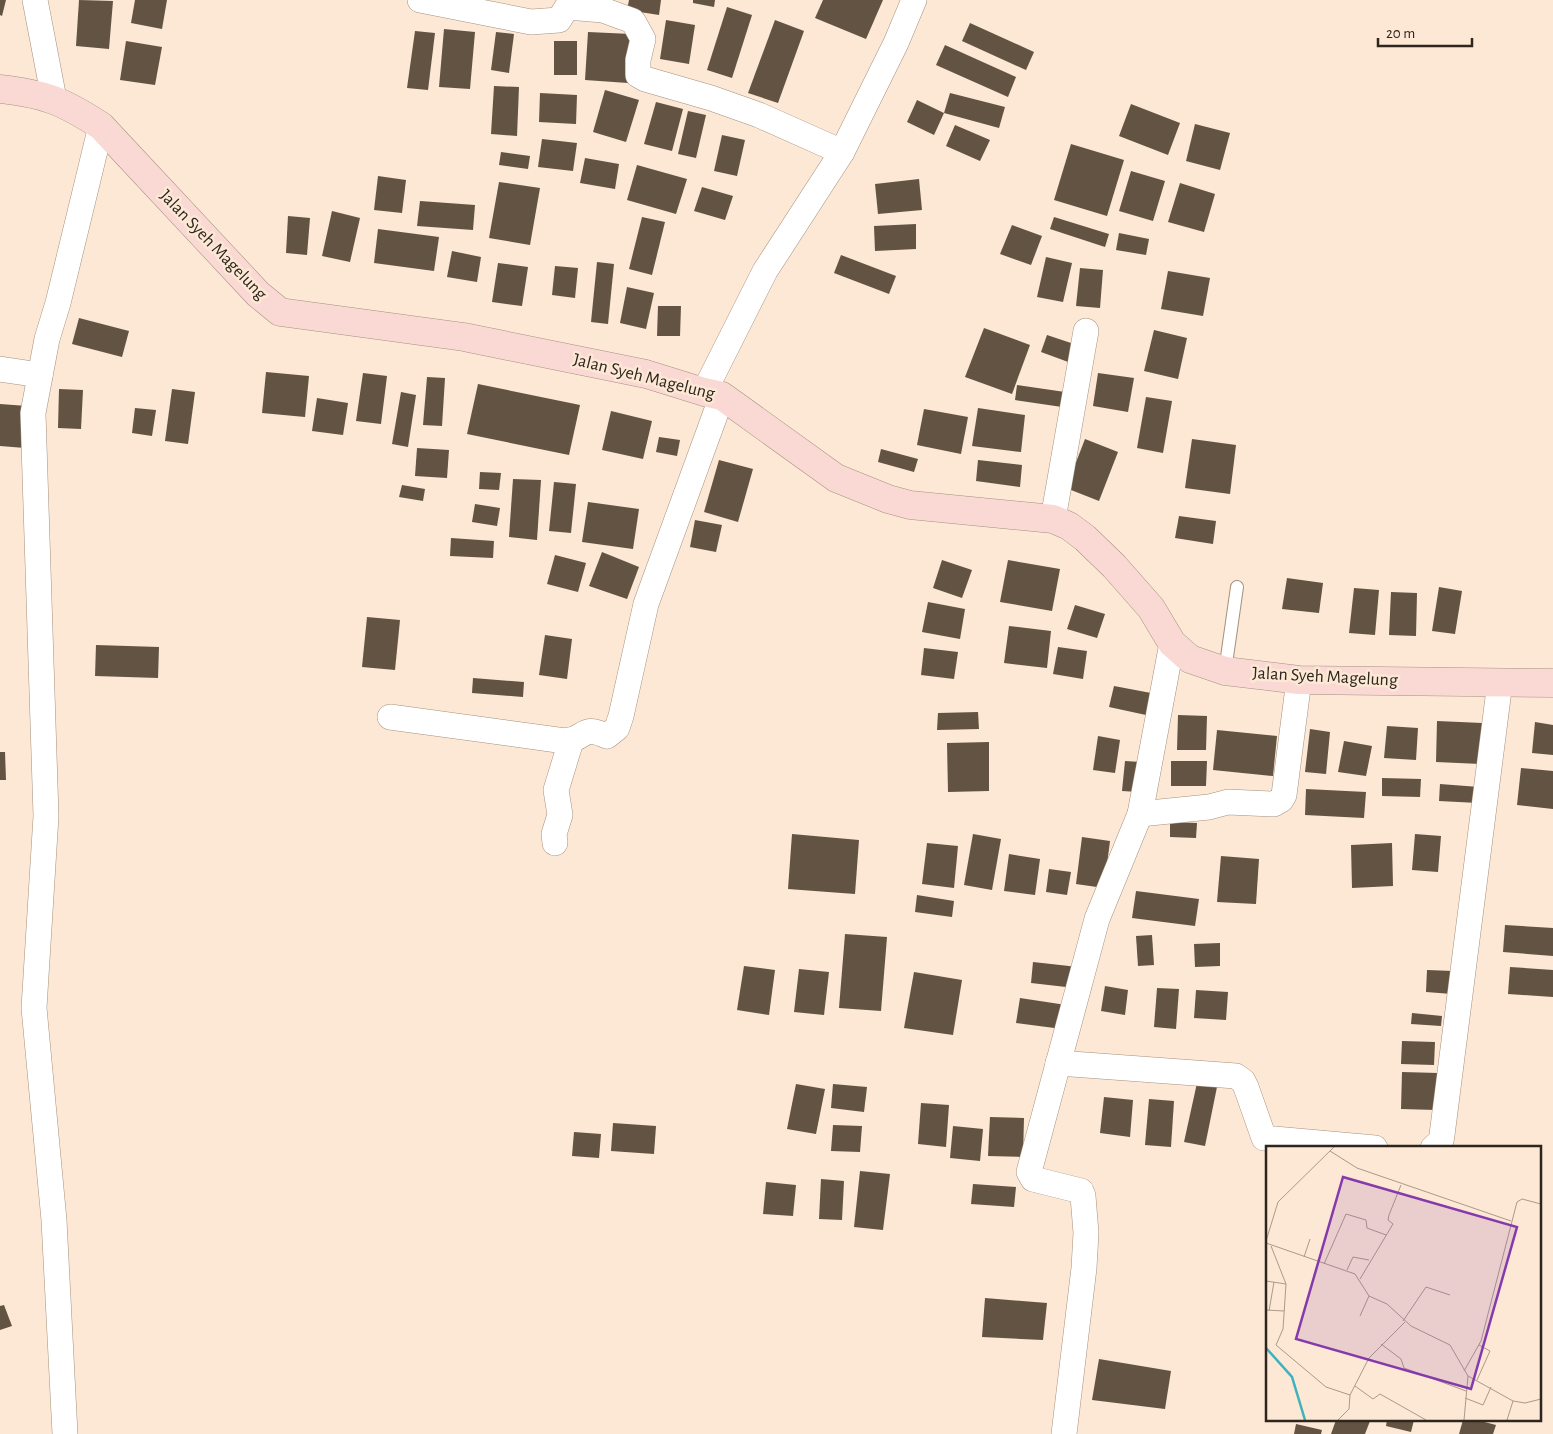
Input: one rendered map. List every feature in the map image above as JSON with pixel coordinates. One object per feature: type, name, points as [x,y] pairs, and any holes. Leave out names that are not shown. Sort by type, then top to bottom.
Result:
[{"type":"street","points":[[35,0],[54,99]]},
{"type":"street","points":[[420,0],[531,22],[560,20],[567,7],[603,10],[633,21],[643,39],[638,60],[638,75],[645,80],[711,98],[759,115],[842,152]]},
{"type":"street","points":[[555,843],[554,834],[560,815],[556,790],[571,741],[584,731],[595,731],[607,736],[617,728],[646,604],[713,394],[765,271],[842,152],[896,43],[914,0]]},
{"type":"street","name":"Jalan Syeh Magelung","points":[[0,89],[54,99],[72,107],[101,126],[258,294],[280,312],[464,337],[646,374],[713,394],[836,478],[860,489],[910,505],[1053,519],[1069,526],[1085,538],[1114,566],[1151,608],[1172,643],[1190,659],[1225,671],[1299,680],[1553,683]]},
{"type":"street","points":[[65,1434],[54,1220],[34,1008],[46,816],[33,413],[40,375],[101,126]]},
{"type":"street","points":[[1053,519],[1086,331]]},
{"type":"street","points":[[0,369],[40,375]]},
{"type":"street","points":[[1064,1434],[1084,1268],[1086,1233],[1083,1196],[1081,1191],[1033,1179],[1029,1172],[1097,919],[1140,814],[1172,643]]},
{"type":"street","points":[[1140,814],[1209,807],[1228,802],[1271,804],[1281,800],[1284,795],[1299,680]]},
{"type":"street","points":[[1435,1146],[1440,1141],[1442,1135],[1500,682]]},
{"type":"street","points":[[390,717],[571,741]]},
{"type":"street","points":[[1058,1062],[1236,1076],[1246,1087],[1264,1138],[1353,1146]]},
{"type":"lane","points":[[1225,671],[1237,588]]},
{"type":"building","points":[[0,0],[6,0],[2,16],[0,15]]},
{"type":"building","points":[[79,0],[113,1],[109,49],[76,46]]},
{"type":"building","points":[[135,0],[167,0],[162,29],[131,23]]},
{"type":"building","points":[[629,0],[661,0],[659,15],[627,10]]},
{"type":"building","points":[[693,0],[715,0],[714,7],[693,3]]},
{"type":"building","points":[[823,0],[883,0],[866,39],[815,18]]},
{"type":"building","points":[[727,7],[752,15],[732,78],[707,70]]},
{"type":"building","points":[[666,20],[695,25],[689,64],[660,59]]},
{"type":"building","points":[[775,20],[804,31],[778,103],[748,93]]},
{"type":"building","points":[[970,23],[1034,52],[1026,70],[962,41]]},
{"type":"building","points":[[444,29],[475,32],[470,89],[439,87]]},
{"type":"building","points":[[415,31],[435,33],[428,90],[407,88]]},
{"type":"building","points":[[496,32],[514,34],[509,73],[491,70]]},
{"type":"building","points":[[588,32],[631,34],[628,83],[585,80]]},
{"type":"building","points":[[126,41],[162,47],[155,85],[120,80]]},
{"type":"building","points":[[554,41],[577,41],[577,75],[554,75]]},
{"type":"building","points":[[945,45],[1016,77],[1008,97],[936,65]]},
{"type":"building","points":[[494,86],[519,87],[517,136],[491,134]]},
{"type":"building","points":[[605,90],[639,100],[626,142],[593,132]]},
{"type":"building","points":[[540,93],[577,95],[576,124],[539,122]]},
{"type":"building","points":[[950,93],[1005,107],[999,128],[944,113]]},
{"type":"building","points":[[917,100],[944,113],[934,135],[907,122]]},
{"type":"building","points":[[656,102],[683,109],[672,151],[644,144]]},
{"type":"building","points":[[1131,104],[1180,123],[1168,155],[1119,136]]},
{"type":"building","points":[[688,111],[706,115],[696,158],[678,154]]},
{"type":"building","points":[[1195,124],[1230,133],[1220,170],[1186,161]]},
{"type":"building","points":[[955,125],[990,140],[980,161],[946,146]]},
{"type":"building","points":[[722,135],[745,140],[737,176],[714,171]]},
{"type":"building","points":[[542,139],[577,143],[573,171],[538,167]]},
{"type":"building","points":[[1071,144],[1124,160],[1107,216],[1054,200]]},
{"type":"building","points":[[501,152],[530,156],[528,169],[499,165]]},
{"type":"building","points":[[585,158],[619,164],[615,189],[580,183]]},
{"type":"building","points":[[637,165],[687,179],[676,214],[627,200]]},
{"type":"building","points":[[1131,171],[1165,181],[1153,221],[1119,211]]},
{"type":"building","points":[[378,176],[406,180],[402,213],[374,210]]},
{"type":"building","points":[[919,179],[922,210],[878,214],[875,184]]},
{"type":"building","points":[[499,182],[540,188],[530,245],[489,238]]},
{"type":"building","points":[[1180,183],[1215,194],[1204,232],[1168,222]]},
{"type":"building","points":[[702,187],[733,196],[725,220],[694,211]]},
{"type":"building","points":[[420,201],[475,205],[473,230],[417,226]]},
{"type":"building","points":[[332,211],[360,218],[350,262],[322,256]]},
{"type":"building","points":[[288,216],[310,218],[307,255],[286,253]]},
{"type":"building","points":[[642,217],[665,222],[652,275],[629,269]]},
{"type":"building","points":[[1054,217],[1109,234],[1105,247],[1050,229]]},
{"type":"building","points":[[916,224],[916,249],[875,251],[874,226]]},
{"type":"building","points":[[1012,225],[1042,236],[1031,265],[1000,254]]},
{"type":"building","points":[[378,229],[439,237],[434,271],[374,263]]},
{"type":"building","points":[[1119,233],[1149,239],[1146,255],[1116,250]]},
{"type":"building","points":[[452,251],[481,257],[477,282],[447,277]]},
{"type":"building","points":[[841,255],[896,276],[889,294],[834,273]]},
{"type":"building","points":[[1046,257],[1072,263],[1063,302],[1037,297]]},
{"type":"building","points":[[597,262],[614,264],[608,324],[591,322]]},
{"type":"building","points":[[498,263],[528,267],[522,306],[492,302]]},
{"type":"building","points":[[555,266],[578,268],[575,298],[552,295]]},
{"type":"building","points":[[1080,268],[1103,270],[1100,308],[1076,306]]},
{"type":"building","points":[[1168,271],[1210,278],[1203,316],[1161,309]]},
{"type":"building","points":[[627,287],[654,293],[646,329],[620,323]]},
{"type":"building","points":[[658,306],[681,306],[680,336],[657,336]]},
{"type":"building","points":[[79,318],[129,331],[122,357],[72,344]]},
{"type":"building","points":[[984,328],[1030,345],[1012,394],[965,377]]},
{"type":"building","points":[[1154,330],[1187,338],[1178,379],[1144,371]]},
{"type":"building","points":[[1047,335],[1077,345],[1071,363],[1041,352]]},
{"type":"building","points":[[266,372],[309,376],[305,417],[262,413]]},
{"type":"building","points":[[363,373],[387,376],[381,424],[356,421]]},
{"type":"building","points":[[1098,373],[1134,378],[1128,412],[1093,406]]},
{"type":"building","points":[[427,377],[445,378],[442,426],[423,425]]},
{"type":"building","points":[[478,384],[580,405],[569,455],[467,434]]},
{"type":"building","points":[[1017,385],[1065,392],[1062,407],[1015,400]]},
{"type":"building","points":[[59,389],[83,390],[81,429],[58,428]]},
{"type":"building","points":[[172,389],[195,392],[188,444],[165,441]]},
{"type":"building","points":[[401,392],[416,395],[408,447],[392,444]]},
{"type":"building","points":[[1146,397],[1172,401],[1163,453],[1137,448]]},
{"type":"building","points":[[317,398],[348,403],[343,435],[312,431]]},
{"type":"building","points":[[0,404],[27,406],[25,448],[0,446]]},
{"type":"building","points":[[135,408],[156,410],[152,436],[132,433]]},
{"type":"building","points":[[978,408],[1025,415],[1021,452],[972,446]]},
{"type":"building","points":[[924,409],[968,417],[961,454],[917,445]]},
{"type":"building","points":[[611,411],[652,421],[643,459],[602,450]]},
{"type":"building","points":[[659,437],[680,440],[677,456],[656,452]]},
{"type":"building","points":[[1085,439],[1118,452],[1099,501],[1066,488]]},
{"type":"building","points":[[1192,439],[1236,445],[1230,494],[1185,488]]},
{"type":"building","points":[[417,448],[449,450],[447,478],[415,476]]},
{"type":"building","points":[[881,449],[918,459],[914,472],[878,462]]},
{"type":"building","points":[[719,460],[753,469],[738,522],[704,512]]},
{"type":"building","points":[[978,460],[1022,465],[1020,487],[976,481]]},
{"type":"building","points":[[480,472],[501,473],[499,490],[479,489]]},
{"type":"building","points":[[513,479],[541,480],[537,540],[509,537]]},
{"type":"building","points":[[554,482],[576,484],[571,533],[549,531]]},
{"type":"building","points":[[402,485],[425,489],[423,501],[399,497]]},
{"type":"building","points":[[588,502],[639,509],[633,549],[582,542]]},
{"type":"building","points":[[475,504],[500,508],[497,526],[472,522]]},
{"type":"building","points":[[1179,516],[1216,521],[1213,544],[1175,538]]},
{"type":"building","points":[[695,520],[722,525],[716,552],[690,547]]},
{"type":"building","points":[[451,538],[494,541],[493,558],[450,556]]},
{"type":"building","points":[[602,552],[639,567],[627,599],[589,586]]},
{"type":"building","points":[[555,555],[586,563],[578,592],[547,584]]},
{"type":"building","points":[[942,560],[972,570],[962,598],[933,588]]},
{"type":"building","points":[[1008,560],[1060,569],[1052,611],[1000,602]]},
{"type":"building","points":[[1287,578],[1323,583],[1319,613],[1282,609]]},
{"type":"building","points":[[1439,587],[1462,591],[1455,634],[1432,631]]},
{"type":"building","points":[[1354,588],[1379,590],[1375,635],[1349,633]]},
{"type":"building","points":[[1391,592],[1417,593],[1416,636],[1389,635]]},
{"type":"building","points":[[928,602],[965,609],[960,639],[922,632]]},
{"type":"building","points":[[1075,605],[1105,614],[1097,638],[1067,629]]},
{"type":"building","points":[[367,617],[400,620],[395,670],[362,667]]},
{"type":"building","points":[[1009,626],[1051,631],[1047,668],[1004,663]]},
{"type":"building","points":[[545,635],[572,639],[567,679],[539,675]]},
{"type":"building","points":[[96,645],[159,647],[158,678],[95,676]]},
{"type":"building","points":[[1058,647],[1087,651],[1083,679],[1053,674]]},
{"type":"building","points":[[924,648],[958,652],[954,679],[921,675]]},
{"type":"building","points":[[473,678],[524,682],[523,697],[472,693]]},
{"type":"building","points":[[1114,686],[1151,693],[1146,715],[1109,707]]},
{"type":"building","points":[[978,712],[979,729],[937,730],[938,713]]},
{"type":"building","points":[[1178,715],[1207,716],[1206,750],[1177,750]]},
{"type":"building","points":[[1437,721],[1482,723],[1481,764],[1436,762]]},
{"type":"building","points":[[1535,722],[1553,725],[1553,755],[1532,753]]},
{"type":"building","points":[[1387,726],[1418,728],[1416,760],[1384,758]]},
{"type":"building","points":[[1310,729],[1330,732],[1326,774],[1305,772]]},
{"type":"building","points":[[1217,730],[1277,736],[1273,776],[1213,770]]},
{"type":"building","points":[[1098,736],[1120,740],[1115,773],[1093,770]]},
{"type":"building","points":[[1344,741],[1372,746],[1366,776],[1338,772]]},
{"type":"building","points":[[989,742],[989,791],[948,792],[947,743]]},
{"type":"building","points":[[0,752],[5,752],[6,780],[0,780]]},
{"type":"building","points":[[1125,761],[1141,762],[1138,792],[1122,791]]},
{"type":"building","points":[[1171,761],[1207,761],[1206,786],[1171,786]]},
{"type":"building","points":[[1521,768],[1553,771],[1553,809],[1517,805]]},
{"type":"building","points":[[1382,778],[1421,779],[1420,797],[1382,796]]},
{"type":"building","points":[[1440,784],[1479,787],[1478,803],[1439,801]]},
{"type":"building","points":[[1306,789],[1366,792],[1364,818],[1305,815]]},
{"type":"building","points":[[1170,822],[1197,823],[1196,838],[1170,837]]},
{"type":"building","points":[[792,834],[859,840],[855,894],[788,889]]},
{"type":"building","points":[[973,834],[1001,839],[992,890],[964,885]]},
{"type":"building","points":[[1415,834],[1441,836],[1438,872],[1412,870]]},
{"type":"building","points":[[1082,837],[1110,841],[1104,888],[1076,884]]},
{"type":"building","points":[[927,843],[958,846],[954,888],[922,884]]},
{"type":"building","points":[[1392,843],[1393,886],[1352,888],[1351,845]]},
{"type":"building","points":[[1009,854],[1040,859],[1035,895],[1004,891]]},
{"type":"building","points":[[1221,856],[1259,859],[1256,904],[1217,902]]},
{"type":"building","points":[[1049,869],[1071,872],[1067,895],[1046,892]]},
{"type":"building","points":[[1136,891],[1199,899],[1195,926],[1132,918]]},
{"type":"building","points":[[917,895],[954,901],[952,917],[915,912]]},
{"type":"building","points":[[1505,925],[1553,928],[1553,956],[1503,952]]},
{"type":"building","points":[[845,934],[887,937],[881,1011],[839,1008]]},
{"type":"building","points":[[1152,935],[1154,965],[1138,966],[1136,936]]},
{"type":"building","points":[[1220,943],[1220,966],[1195,967],[1194,944]]},
{"type":"building","points":[[1033,962],[1078,967],[1075,988],[1031,983]]},
{"type":"building","points":[[744,966],[775,970],[769,1015],[737,1010]]},
{"type":"building","points":[[1510,967],[1553,970],[1553,997],[1508,994]]},
{"type":"building","points":[[799,969],[829,972],[824,1015],[794,1012]]},
{"type":"building","points":[[1427,970],[1453,971],[1452,994],[1426,992]]},
{"type":"building","points":[[914,972],[962,980],[953,1035],[904,1028]]},
{"type":"building","points":[[1105,986],[1128,990],[1125,1015],[1101,1011]]},
{"type":"building","points":[[1157,988],[1179,989],[1176,1029],[1154,1027]]},
{"type":"building","points":[[1196,990],[1228,992],[1226,1020],[1194,1018]]},
{"type":"building","points":[[1020,998],[1066,1005],[1062,1029],[1016,1023]]},
{"type":"building","points":[[1412,1013],[1442,1016],[1441,1026],[1411,1024]]},
{"type":"building","points":[[1402,1041],[1435,1042],[1434,1065],[1401,1064]]},
{"type":"building","points":[[1402,1072],[1438,1073],[1436,1110],[1401,1109]]},
{"type":"building","points":[[1197,1083],[1217,1087],[1205,1146],[1184,1142]]},
{"type":"building","points":[[796,1084],[825,1089],[816,1134],[787,1129]]},
{"type":"building","points":[[833,1084],[867,1087],[864,1112],[831,1108]]},
{"type":"building","points":[[1104,1097],[1133,1100],[1130,1137],[1100,1133]]},
{"type":"building","points":[[1149,1099],[1174,1101],[1171,1147],[1145,1145]]},
{"type":"building","points":[[921,1103],[949,1105],[946,1147],[918,1144]]},
{"type":"building","points":[[990,1117],[1024,1118],[1023,1157],[988,1156]]},
{"type":"building","points":[[613,1123],[656,1126],[654,1154],[611,1151]]},
{"type":"building","points":[[833,1125],[862,1126],[860,1152],[831,1151]]},
{"type":"building","points":[[953,1126],[983,1129],[980,1161],[950,1158]]},
{"type":"building","points":[[574,1132],[601,1134],[599,1158],[572,1156]]},
{"type":"building","points":[[860,1171],[890,1174],[883,1230],[854,1227]]},
{"type":"building","points":[[821,1179],[844,1181],[842,1220],[819,1219]]},
{"type":"building","points":[[766,1182],[796,1185],[793,1216],[763,1214]]},
{"type":"building","points":[[973,1184],[1016,1187],[1014,1207],[971,1204]]},
{"type":"building","points":[[985,1298],[1047,1303],[1043,1340],[982,1337]]},
{"type":"building","points":[[4,1305],[12,1326],[0,1330],[0,1306]]},
{"type":"building","points":[[1099,1359],[1171,1371],[1165,1409],[1092,1400]]},
{"type":"building","points":[[1335,1422],[1370,1422],[1365,1434],[1331,1434]]},
{"type":"building","points":[[1387,1422],[1414,1422],[1411,1432],[1386,1426]]},
{"type":"building","points":[[1462,1422],[1485,1422],[1496,1425],[1493,1434],[1459,1434]]},
{"type":"building","points":[[1296,1424],[1322,1430],[1321,1434],[1294,1434]]}]
